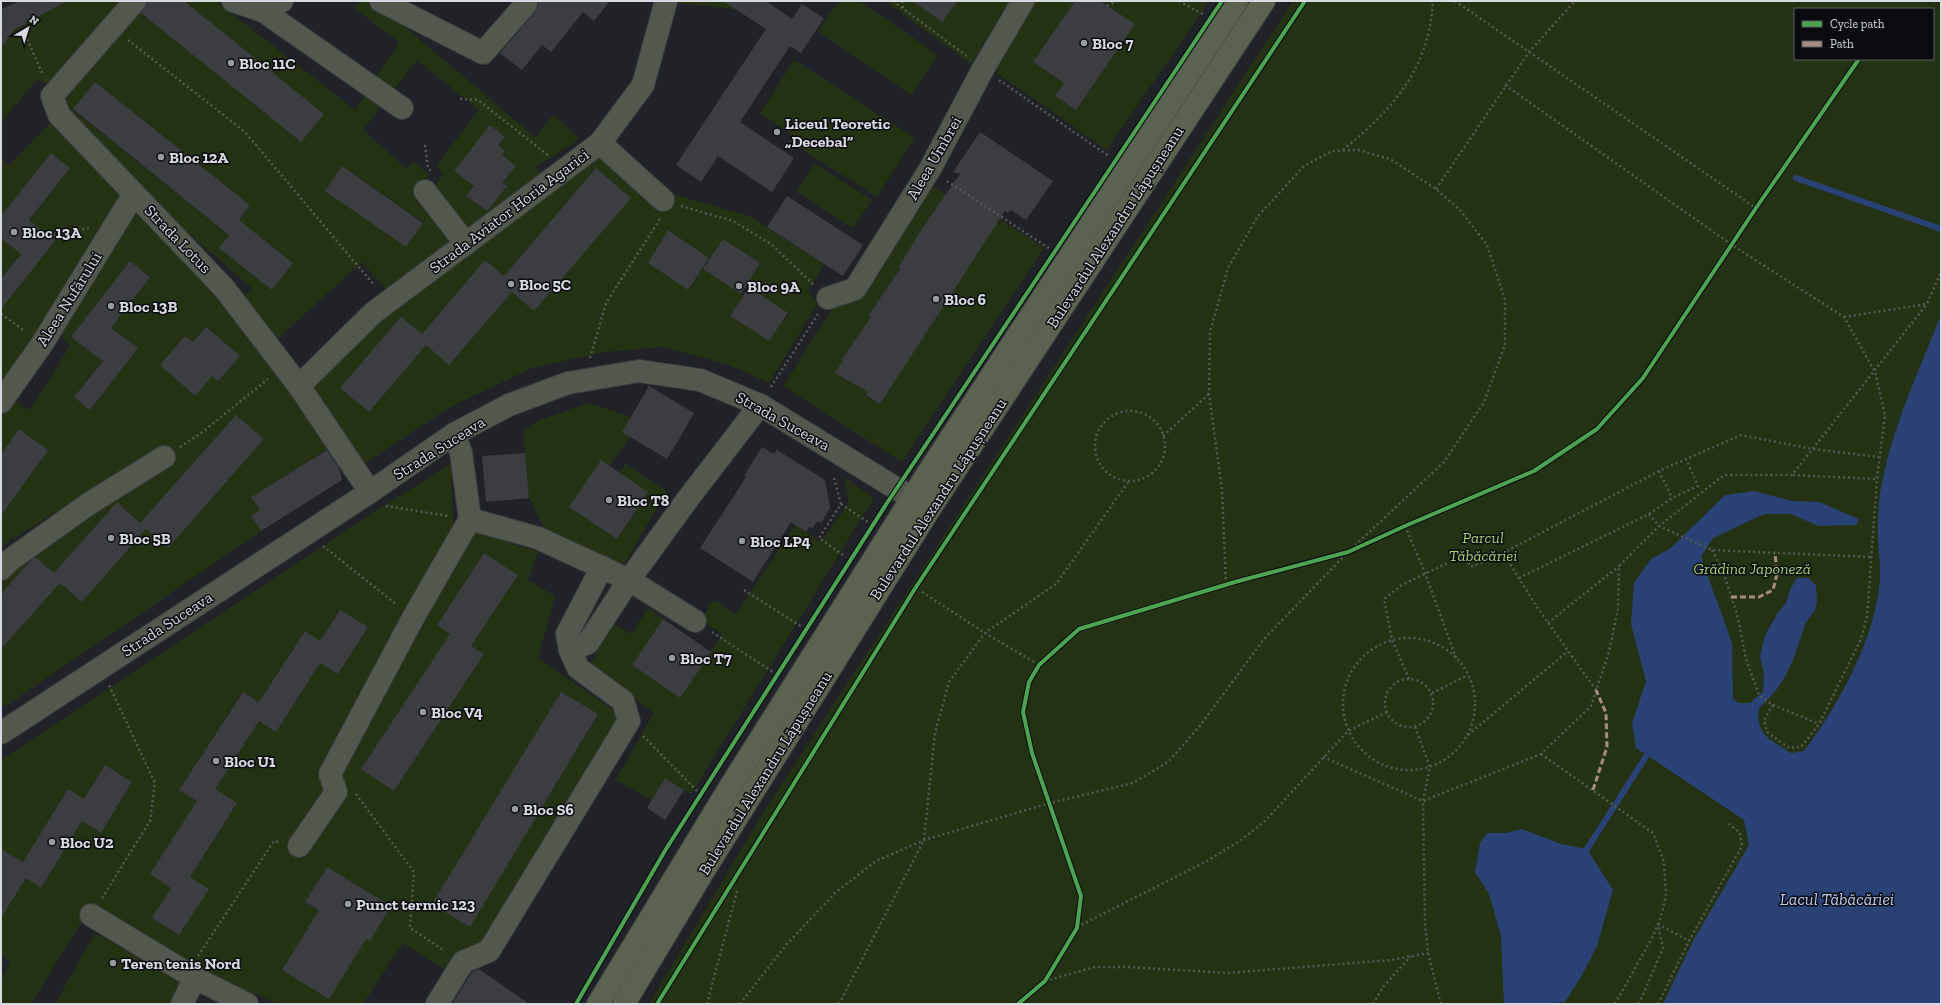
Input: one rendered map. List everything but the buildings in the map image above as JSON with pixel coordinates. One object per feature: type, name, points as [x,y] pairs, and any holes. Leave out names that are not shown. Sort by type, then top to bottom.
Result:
[{"type":"main road","name":"Bulevardul Alexandru Lăpușneanu","points":[[598,1004],[728,790],[912,498],[1237,1]]},
{"type":"main road","name":"Bulevardul Alexandru Lăpușneanu","points":[[624,1004],[703,872],[931,507],[1264,1]]},
{"type":"street","points":[[52,96],[135,1]]},
{"type":"street","points":[[233,1],[263,11],[402,108]]},
{"type":"street","points":[[263,11],[282,1]]},
{"type":"street","points":[[381,1],[483,53],[526,4]]},
{"type":"street","name":"Strada Aviator Horia Agarici","points":[[299,386],[373,313],[600,142],[643,84],[666,1]]},
{"type":"street","name":"Aleea Umbrei","points":[[828,298],[855,289],[930,169],[983,69],[1022,1]]},
{"type":"street","name":"Strada Lotus","points":[[52,96],[59,115],[224,288],[284,365],[374,498]]},
{"type":"street","points":[[600,142],[662,200]]},
{"type":"street","points":[[426,191],[466,244]]},
{"type":"street","name":"Aleea Nufărului","points":[[1,402],[42,344],[134,194]]},
{"type":"street","name":"Strada Suceava","points":[[1,733],[374,498],[454,434],[509,405],[568,383],[639,371],[700,380],[765,396],[912,498]]},
{"type":"street","points":[[570,650],[588,643],[629,580],[765,396]]},
{"type":"street","points":[[299,846],[336,792],[330,774],[413,618],[470,520],[461,453],[454,434]]},
{"type":"street","points":[[1,569],[10,560],[90,503],[164,457]]},
{"type":"street","points":[[470,520],[538,538],[602,566],[629,580],[695,621]]},
{"type":"street","points":[[437,1004],[463,962],[489,951],[629,721],[623,701],[578,668],[570,650],[567,634],[602,566]]},
{"type":"street","points":[[91,915],[191,975],[247,1004]]},
{"type":"street","points":[[182,1004],[191,975]]},
{"type":"path","points":[[893,1],[983,69],[1111,158]]},
{"type":"path","points":[[902,1],[903,9]]},
{"type":"path","points":[[1107,6],[1117,1]]},
{"type":"path","points":[[1179,1],[1206,16]]},
{"type":"path","points":[[1342,150],[1373,126],[1400,95],[1422,57],[1432,23],[1433,1]]},
{"type":"path","points":[[1455,1],[1756,208]]},
{"type":"path","points":[[1436,189],[1529,52],[1575,1]]},
{"type":"path","points":[[112,28],[244,131],[389,302]]},
{"type":"path","points":[[23,30],[52,96]]},
{"type":"path","points":[[1505,86],[1732,245],[1844,317],[1875,372],[1885,415],[1877,479],[1870,557],[1867,617],[1861,639],[1819,724],[1801,747],[1789,748],[1768,732],[1764,720],[1773,705]]},
{"type":"path","points":[[460,99],[478,100],[538,147]]},
{"type":"path","points":[[425,145],[428,168]]},
{"type":"path","points":[[740,1004],[786,944],[835,893],[876,861],[924,840],[1050,803],[1133,783],[1168,762],[1199,727],[1264,639],[1348,552],[1444,462],[1484,402],[1506,345],[1505,300],[1487,245],[1460,210],[1436,189],[1390,159],[1358,150],[1342,150],[1332,151],[1304,166],[1258,216],[1228,268],[1210,332],[1209,394],[1222,489],[1229,584],[1219,587]]},
{"type":"path","points":[[930,169],[1050,249]]},
{"type":"path","points":[[590,358],[606,303],[660,222],[662,200],[733,221],[771,244],[828,298],[765,396]]},
{"type":"path","points":[[1752,214],[1760,202]]},
{"type":"path","points":[[48,236],[115,224]]},
{"type":"path","points":[[1728,251],[1736,239]]},
{"type":"path","points":[[1792,475],[1875,372],[1927,304],[1941,272]]},
{"type":"path","points":[[1844,317],[1927,304]]},
{"type":"path","points":[[1,314],[42,344]]},
{"type":"path","points":[[164,457],[200,434],[284,365]]},
{"type":"path","points":[[1163,436],[1209,394]]},
{"type":"path","points":[[1129,411],[1141,413],[1151,418],[1159,426],[1163,436],[1165,447],[1163,458],[1149,475],[1140,479],[1129,481],[1118,478],[1109,473],[1100,464],[1096,453],[1095,441],[1103,424],[1117,413],[1129,411]]},
{"type":"path","points":[[1409,679],[1392,640],[1384,599],[1402,585],[1425,573],[1464,555],[1471,567],[1503,553],[1659,471],[1741,435],[1814,449],[1880,457]]},
{"type":"path","points":[[1519,578],[1649,514],[1672,498],[1698,486],[1686,459]]},
{"type":"path","points":[[1659,471],[1672,498]]},
{"type":"path","points":[[1548,623],[1619,566],[1659,526],[1724,475],[1792,475],[1877,479]]},
{"type":"path","points":[[834,478],[841,504],[868,522]]},
{"type":"path","points":[[839,1004],[924,840],[935,734],[949,682],[985,633],[1056,584],[1129,481]]},
{"type":"path","points":[[374,498],[470,520]]},
{"type":"path","points":[[841,504],[819,538],[846,557]]},
{"type":"path","points":[[1649,514],[1659,526],[1712,550],[1870,557]]},
{"type":"path","points":[[1398,529],[1412,523]]},
{"type":"path","points":[[1405,526],[1425,573],[1456,659]]},
{"type":"path","points":[[320,543],[413,618]]},
{"type":"path","points":[[1340,554],[1362,545]]},
{"type":"path","points":[[1712,550],[1724,571],[1738,618],[1746,659],[1759,695],[1773,705],[1819,724]]},
{"type":"path","points":[[1503,553],[1548,623],[1596,690]]},
{"type":"path","points":[[849,563],[853,556]]},
{"type":"path","points":[[1323,757],[1423,801],[1541,754],[1591,706],[1609,652],[1618,609],[1619,566]]},
{"type":"path","points":[[744,590],[802,627]]},
{"type":"path","points":[[922,592],[1038,665]]},
{"type":"path","points":[[695,621],[773,672]]},
{"type":"path","points":[[1418,639],[1433,643],[1445,649],[1456,659],[1468,675],[1473,689],[1475,709],[1472,724],[1467,736],[1461,746],[1450,756],[1430,767],[1407,771],[1392,768],[1371,759],[1357,746],[1348,730],[1342,706],[1345,684],[1350,673],[1366,654],[1378,646],[1392,640],[1418,639]]},
{"type":"path","points":[[1467,736],[1568,651]]},
{"type":"path","points":[[1036,671],[1038,665],[1044,660]]},
{"type":"path","points":[[1432,693],[1468,675]]},
{"type":"path","points":[[1409,679],[1422,682],[1432,693],[1434,700],[1431,714],[1427,720],[1415,727],[1408,728],[1395,723],[1386,712],[1385,704],[1389,689],[1401,680],[1409,679]]},
{"type":"path","points":[[91,915],[150,821],[155,783],[108,683]]},
{"type":"path","points":[[1073,934],[1078,927],[1207,861],[1241,840],[1264,821],[1348,730],[1386,712]]},
{"type":"path","points":[[629,721],[697,791]]},
{"type":"path","points":[[1415,727],[1430,767],[1423,801],[1424,926],[1428,953],[1441,1004]]},
{"type":"path","points":[[1541,754],[1653,833],[1664,862],[1666,896],[1658,923],[1616,1004]]},
{"type":"path","points":[[330,774],[353,790],[414,872],[410,928],[463,962]]},
{"type":"path","points":[[1048,796],[1053,810]]},
{"type":"path","points":[[1658,1004],[1689,941],[1742,846],[1740,833],[1727,822]]},
{"type":"path","points":[[191,975],[274,841],[299,846]]},
{"type":"path","points":[[707,1004],[738,891]]},
{"type":"path","points":[[1078,919],[1078,927]]},
{"type":"path","points":[[1658,923],[1689,941]]},
{"type":"path","points":[[1639,1004],[1663,948],[1658,923]]},
{"type":"path","points":[[1045,981],[1095,967],[1129,967],[1227,973],[1391,960],[1428,953]]},
{"type":"path","points":[[1373,1004],[1383,987],[1412,956]]},
{"type":"path","points":[[1040,985],[1045,981],[1049,974]]},
{"type":"green space","points":[[67,1],[126,1],[55,86],[37,80],[1,122],[1,47],[15,29]]},
{"type":"green space","points":[[184,1],[216,1],[355,110],[399,42],[353,7],[360,1],[368,1],[391,15],[536,138],[553,115],[580,139],[536,167],[544,177],[467,238],[432,191],[443,174],[436,166],[479,110],[417,60],[363,130],[407,169],[413,161],[429,175],[418,192],[455,243],[389,293],[362,262],[276,340],[243,298],[252,288],[156,205],[65,113],[69,91],[139,11],[301,142],[323,114]],"holes":[[[95,82],[250,205],[239,220],[293,263],[272,290],[219,248],[229,235],[73,110]],[[490,125],[505,137],[498,145],[505,150],[502,155],[516,166],[502,183],[506,186],[487,211],[466,196],[474,186]],[[342,166],[423,222],[406,247]]]},
{"type":"green space","points":[[677,1],[740,1],[735,9],[677,3]]},
{"type":"green space","points":[[839,1],[859,1],[938,55],[911,95],[818,31]]},
{"type":"green space","points":[[885,1],[915,1],[941,22],[957,1],[1010,1],[971,64]]},
{"type":"green space","points":[[1032,1],[1075,1],[1033,62],[1064,83],[1055,96],[1076,110],[1134,24],[1102,1],[1209,1],[1107,150],[998,74],[994,56]]},
{"type":"green space","name":"Parcul Tăbăcăriei","points":[[1293,1],[1941,1],[1941,1004],[649,1004],[768,805]]},
{"type":"green space","points":[[794,60],[915,138],[877,197],[789,141],[793,135],[760,113]]},
{"type":"green space","points":[[53,120],[128,197],[1,391],[1,305],[3,306],[55,241],[38,228],[23,229],[70,168],[51,153],[1,216],[1,158],[9,166]]},
{"type":"green space","points":[[601,150],[668,193],[749,216],[824,264],[808,291],[818,303],[769,383],[730,365],[663,347],[604,352],[532,368],[450,407],[361,466],[307,385],[379,316]],"holes":[[[596,168],[630,198],[512,292],[450,364],[426,345],[369,412],[341,388],[401,317],[422,334],[485,260],[504,276]],[[668,230],[716,262],[717,249],[723,239],[760,263],[755,272],[751,269],[742,282],[789,314],[783,322],[777,319],[775,332],[769,341],[730,316],[736,306],[742,310],[749,299],[697,265],[690,275],[696,279],[688,290],[648,263],[654,254],[668,248],[660,242]]]},
{"type":"green space","points":[[815,163],[872,200],[853,228],[797,192]]},
{"type":"green space","points":[[929,184],[947,195],[936,210],[934,210],[898,268],[900,269],[869,315],[871,317],[842,359],[843,360],[835,373],[848,381],[855,374],[872,386],[866,395],[879,404],[994,227],[1001,220],[1044,248],[902,462],[783,386],[835,305]]},
{"type":"green space","points":[[135,212],[222,295],[329,448],[252,497],[260,510],[251,516],[261,531],[6,706],[1,704],[1,649],[60,583],[82,602],[146,529],[264,439],[236,415],[140,523],[117,502],[54,573],[34,556],[1,594],[1,579],[160,448],[9,541],[1,549],[1,516],[48,450],[19,429],[1,455],[1,417],[13,400],[30,410],[70,346],[59,331]],"holes":[[[130,261],[150,277],[105,336],[122,336],[138,348],[90,410],[74,397],[109,352],[71,337]],[[206,327],[240,356],[218,381],[212,376],[195,396],[160,365],[185,336],[193,342]]]},
{"type":"green space","points":[[1,238],[25,248],[1,279]]},
{"type":"green space","points":[[588,403],[631,417],[622,432],[630,437],[609,466],[570,507],[617,539],[648,493],[619,473],[625,464],[667,492],[623,565],[549,537],[529,498],[523,431],[538,421]]},
{"type":"green space","points":[[451,464],[453,525],[538,552],[528,580],[555,596],[538,658],[616,712],[619,728],[482,946],[452,974],[403,943],[363,1004],[279,1004],[195,970],[90,908],[31,1004],[1,1004],[1,978],[11,962],[1,955],[1,918],[26,878],[41,888],[82,821],[101,833],[132,782],[105,765],[84,799],[68,789],[23,862],[5,852],[1,858],[1,760],[379,509]],"holes":[[[484,553],[517,575],[471,646],[484,654],[394,791],[450,634],[437,625]],[[340,610],[368,628],[338,674],[320,663],[276,732],[259,721],[215,789],[237,804],[190,877],[208,890],[179,935],[152,918],[171,888],[197,801],[180,789],[242,692],[259,702],[304,632],[320,641]],[[561,692],[598,715],[470,926],[433,904]],[[327,867],[391,906],[370,941],[305,902]]]},
{"type":"green space","points":[[844,477],[874,498],[691,794],[665,778],[652,800],[616,780],[654,713],[589,667],[612,622],[631,634],[648,608],[663,619],[632,665],[680,698],[722,634],[701,620],[714,600],[736,614],[795,525],[821,542],[849,503]]},
{"type":"green space","name":"Teren tenis Nord","points":[[95,933],[183,982],[171,1004],[55,1004]]},
{"type":"water","name":"Lacul Tăbăcăriei","points":[[1941,315],[1941,1004],[1663,1004],[1693,941],[1749,845],[1744,820],[1636,748],[1632,723],[1646,681],[1631,624],[1634,583],[1651,559],[1671,548],[1725,495],[1754,491],[1792,501],[1819,502],[1859,519],[1856,525],[1818,526],[1791,514],[1764,514],[1713,538],[1701,557],[1732,643],[1733,698],[1738,703],[1750,703],[1763,692],[1764,674],[1760,657],[1765,635],[1777,614],[1786,603],[1791,588],[1797,578],[1808,578],[1816,585],[1817,605],[1805,625],[1793,660],[1777,689],[1759,708],[1758,717],[1762,731],[1771,740],[1791,753],[1804,751],[1830,713],[1854,670],[1871,624],[1877,601],[1880,579],[1878,510],[1887,461],[1900,419]]},
{"type":"water","points":[[1522,829],[1561,844],[1587,849],[1613,890],[1597,946],[1582,975],[1565,1002],[1542,1004],[1504,1004],[1501,936],[1489,894],[1475,872],[1480,843],[1487,833],[1506,833]]},
{"type":"waterway","points":[[1796,178],[1941,229]]},
{"type":"waterway","points":[[1587,849],[1647,755]]},
{"type":"marked path","points":[[1731,597],[1759,597],[1773,590],[1777,574],[1775,553]]},
{"type":"marked path","points":[[1593,790],[1607,747],[1606,713],[1596,690]]},
{"type":"cycle path","points":[[576,1004],[666,849],[887,503],[1222,1]]},
{"type":"cycle path","points":[[657,1004],[916,587],[1305,1]]},
{"type":"cycle path","points":[[1018,1004],[1045,981],[1077,928],[1081,896],[1032,753],[1023,712],[1029,682],[1039,665],[1079,629],[1235,582],[1348,552],[1534,471],[1597,429],[1643,378],[1756,208],[1858,60]]},
{"type":"place","name":"Bloc 7","points":[[1084,43]]},
{"type":"place","name":"Bloc 11C","points":[[231,63]]},
{"type":"place","name":"Liceul Teoretic „Decebal”","points":[[777,132]]},
{"type":"place","name":"Bloc 12A","points":[[161,157]]},
{"type":"place","name":"Bloc 13A","points":[[14,232]]},
{"type":"place","name":"Bloc 5C","points":[[511,284]]},
{"type":"place","name":"Bloc 9A","points":[[739,286]]},
{"type":"place","name":"Bloc 6","points":[[936,299]]},
{"type":"place","name":"Bloc 13B","points":[[111,306]]},
{"type":"place","name":"Bloc T8","points":[[609,500]]},
{"type":"place","name":"Bloc 5B","points":[[111,538]]},
{"type":"place","name":"Bloc LP4","points":[[742,541]]},
{"type":"place","name":"Bloc T7","points":[[672,658]]},
{"type":"place","name":"Bloc V4","points":[[423,712]]},
{"type":"place","name":"Bloc U1","points":[[216,761]]},
{"type":"place","name":"Bloc S6","points":[[515,809]]},
{"type":"place","name":"Bloc U2","points":[[52,842]]},
{"type":"place","name":"Punct termic 123","points":[[348,904]]},
{"type":"place","name":"Teren tenis Nord","points":[[113,963]]},
{"type":"park label","name":"Grădina Japoneză","points":[[1752,568]]}]
